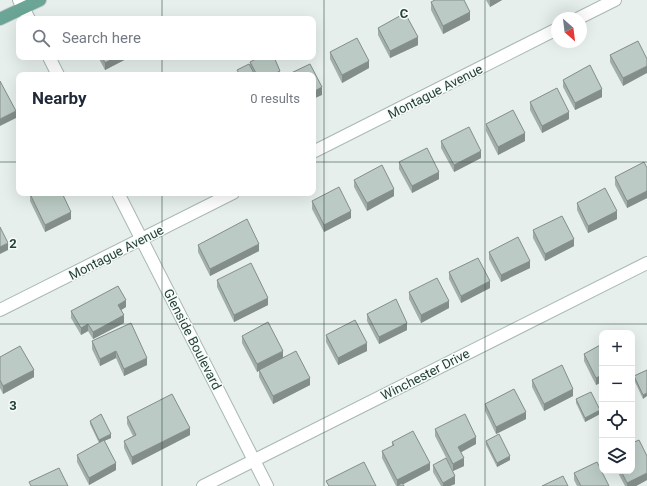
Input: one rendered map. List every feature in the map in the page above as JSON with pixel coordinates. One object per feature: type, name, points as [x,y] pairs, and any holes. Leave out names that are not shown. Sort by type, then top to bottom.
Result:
[{"type":"main road","points":[[0,20],[40,0]]},
{"type":"street","points":[[587,14],[615,0]]},
{"type":"street","name":"Montague Avenue","points":[[316,150],[551,32]]},
{"type":"street","points":[[50,60],[56,72]]},
{"type":"street","name":"Glenside Boulevard","points":[[120,196],[267,486]]},
{"type":"street","name":"Montague Avenue","points":[[0,310],[227,196]]},
{"type":"street","name":"Winchester Drive","points":[[203,486],[647,262]]},
{"type":"building","points":[[435,0],[464,0],[470,12],[443,26],[431,2]]},
{"type":"building","points":[[405,13],[418,37],[390,51],[378,28]]},
{"type":"building","points":[[357,38],[369,61],[342,75],[330,52]]},
{"type":"building","points":[[638,41],[647,59],[647,66],[623,78],[610,55]]},
{"type":"building","points":[[104,60],[110,60],[105,63]]},
{"type":"building","points":[[254,60],[275,60],[280,71],[255,72],[250,62]]},
{"type":"building","points":[[249,64],[253,72],[238,72],[237,70]]},
{"type":"building","points":[[310,64],[314,72],[293,72]]},
{"type":"building","points":[[590,65],[602,89],[575,103],[563,80]]},
{"type":"building","points":[[316,76],[322,87],[316,90]]},
{"type":"building","points":[[0,81],[16,111],[0,119]]},
{"type":"building","points":[[557,88],[569,112],[542,126],[530,102]]},
{"type":"building","points":[[513,110],[525,133],[498,147],[486,124]]},
{"type":"building","points":[[469,127],[481,151],[454,165],[441,141]]},
{"type":"building","points":[[427,148],[439,172],[412,186],[399,162]]},
{"type":"building","points":[[644,162],[647,168],[647,191],[627,201],[615,177]]},
{"type":"building","points":[[382,165],[394,189],[367,203],[354,180]]},
{"type":"building","points":[[339,187],[351,211],[324,225],[312,201]]},
{"type":"building","points":[[605,188],[617,211],[588,226],[577,203]]},
{"type":"building","points":[[31,196],[63,196],[71,212],[45,225]]},
{"type":"building","points":[[562,216],[574,239],[545,254],[533,230]]},
{"type":"building","points":[[247,219],[259,244],[210,269],[198,245]]},
{"type":"building","points":[[0,227],[8,243],[0,247]]},
{"type":"building","points":[[518,237],[530,261],[501,275],[489,252]]},
{"type":"building","points":[[478,258],[490,281],[461,296],[449,272]]},
{"type":"building","points":[[251,263],[268,298],[234,315],[217,280]]},
{"type":"building","points":[[437,278],[449,301],[421,315],[409,292]]},
{"type":"building","points":[[118,286],[126,300],[118,305],[124,315],[93,332],[88,324],[81,328],[71,311]]},
{"type":"building","points":[[396,299],[407,323],[379,337],[367,314]]},
{"type":"building","points":[[355,320],[367,343],[338,358],[326,335]]},
{"type":"building","points":[[268,322],[283,351],[257,364],[242,336]]},
{"type":"building","points":[[131,323],[147,358],[124,369],[116,351],[100,359],[92,341]]},
{"type":"building","points":[[20,346],[34,370],[3,386],[0,380],[0,357]]},
{"type":"building","points":[[599,346],[599,376],[596,378],[584,354]]},
{"type":"building","points":[[296,351],[310,378],[273,396],[259,370]]},
{"type":"building","points":[[562,365],[573,389],[544,404],[532,380]]},
{"type":"building","points":[[647,370],[647,393],[643,395],[635,376]]},
{"type":"building","points":[[514,389],[526,412],[496,427],[485,404]]},
{"type":"building","points":[[591,392],[599,411],[585,418],[576,399]]},
{"type":"building","points":[[172,394],[190,428],[132,457],[124,441],[136,435],[127,417]]},
{"type":"building","points":[[101,414],[111,434],[99,440],[90,421]]},
{"type":"building","points":[[465,414],[476,437],[458,447],[464,458],[453,464],[435,429]]},
{"type":"building","points":[[413,431],[430,463],[397,480],[382,451],[394,445],[392,442]]},
{"type":"building","points":[[499,434],[510,456],[497,463],[486,441]]},
{"type":"building","points":[[104,440],[116,463],[89,478],[77,455]]},
{"type":"building","points":[[639,440],[647,456],[647,473],[627,483],[622,474],[635,474],[635,442]]},
{"type":"building","points":[[446,458],[455,476],[443,483],[433,465]]},
{"type":"building","points":[[364,462],[376,486],[329,486],[326,481]]},
{"type":"building","points":[[597,462],[599,466],[599,474],[603,474],[609,486],[581,486],[574,473]]},
{"type":"building","points":[[59,468],[68,486],[31,486],[29,482]]},
{"type":"building","points":[[563,476],[568,486],[542,486]]},
{"type":"building","points":[[402,483],[404,486],[397,486]]}]
